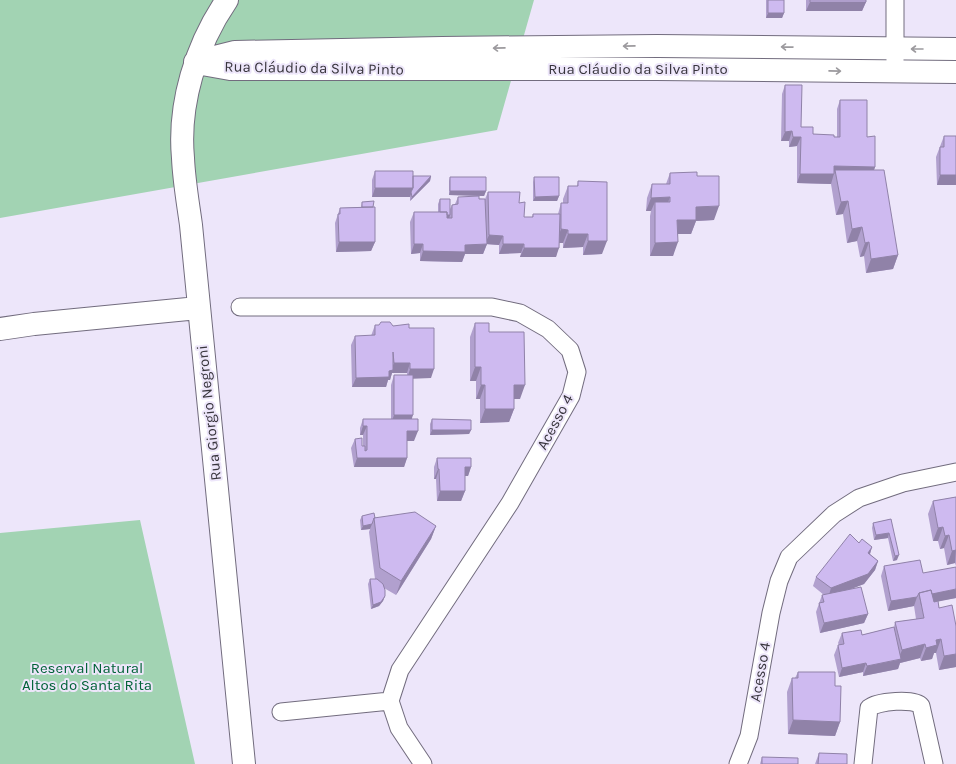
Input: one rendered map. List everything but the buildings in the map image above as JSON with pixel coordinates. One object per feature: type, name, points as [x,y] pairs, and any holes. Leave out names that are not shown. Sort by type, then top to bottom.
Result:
[{"type":"street","name":"Rua Giorgio Negroni","points":[[227,0],[214,19],[195,62],[184,115],[182,157],[244,764]]},
{"type":"street","points":[[895,0],[895,72]]},
{"type":"street","name":"Rua Cláudio da Silva Pinto","points":[[442,59],[657,46],[956,49]]},
{"type":"street","points":[[657,46],[657,69]]},
{"type":"street","name":"Rua Cláudio da Silva Pinto","points":[[195,62],[235,52],[442,59],[657,69],[956,72]]},
{"type":"street","name":"Acesso 4","points":[[240,307],[492,307],[520,313],[548,329],[570,350],[577,372],[571,396],[510,503],[400,670],[390,701]]},
{"type":"street","points":[[0,329],[198,308]]},
{"type":"street","name":"Acesso 4","points":[[738,764],[749,736],[771,613],[779,581],[789,557],[834,514],[859,498],[902,483],[956,472]]},
{"type":"street","points":[[281,712],[390,701],[399,728],[423,764]]},
{"type":"street","points":[[863,764],[869,708],[877,703],[912,701],[920,703],[922,706],[934,764]]},
{"type":"green space","points":[[0,0],[534,0],[497,130],[0,218]]},
{"type":"green space","name":"Reserval Natural Altos do Santa Rita","points":[[140,520],[195,764],[0,764],[0,533]]}]
